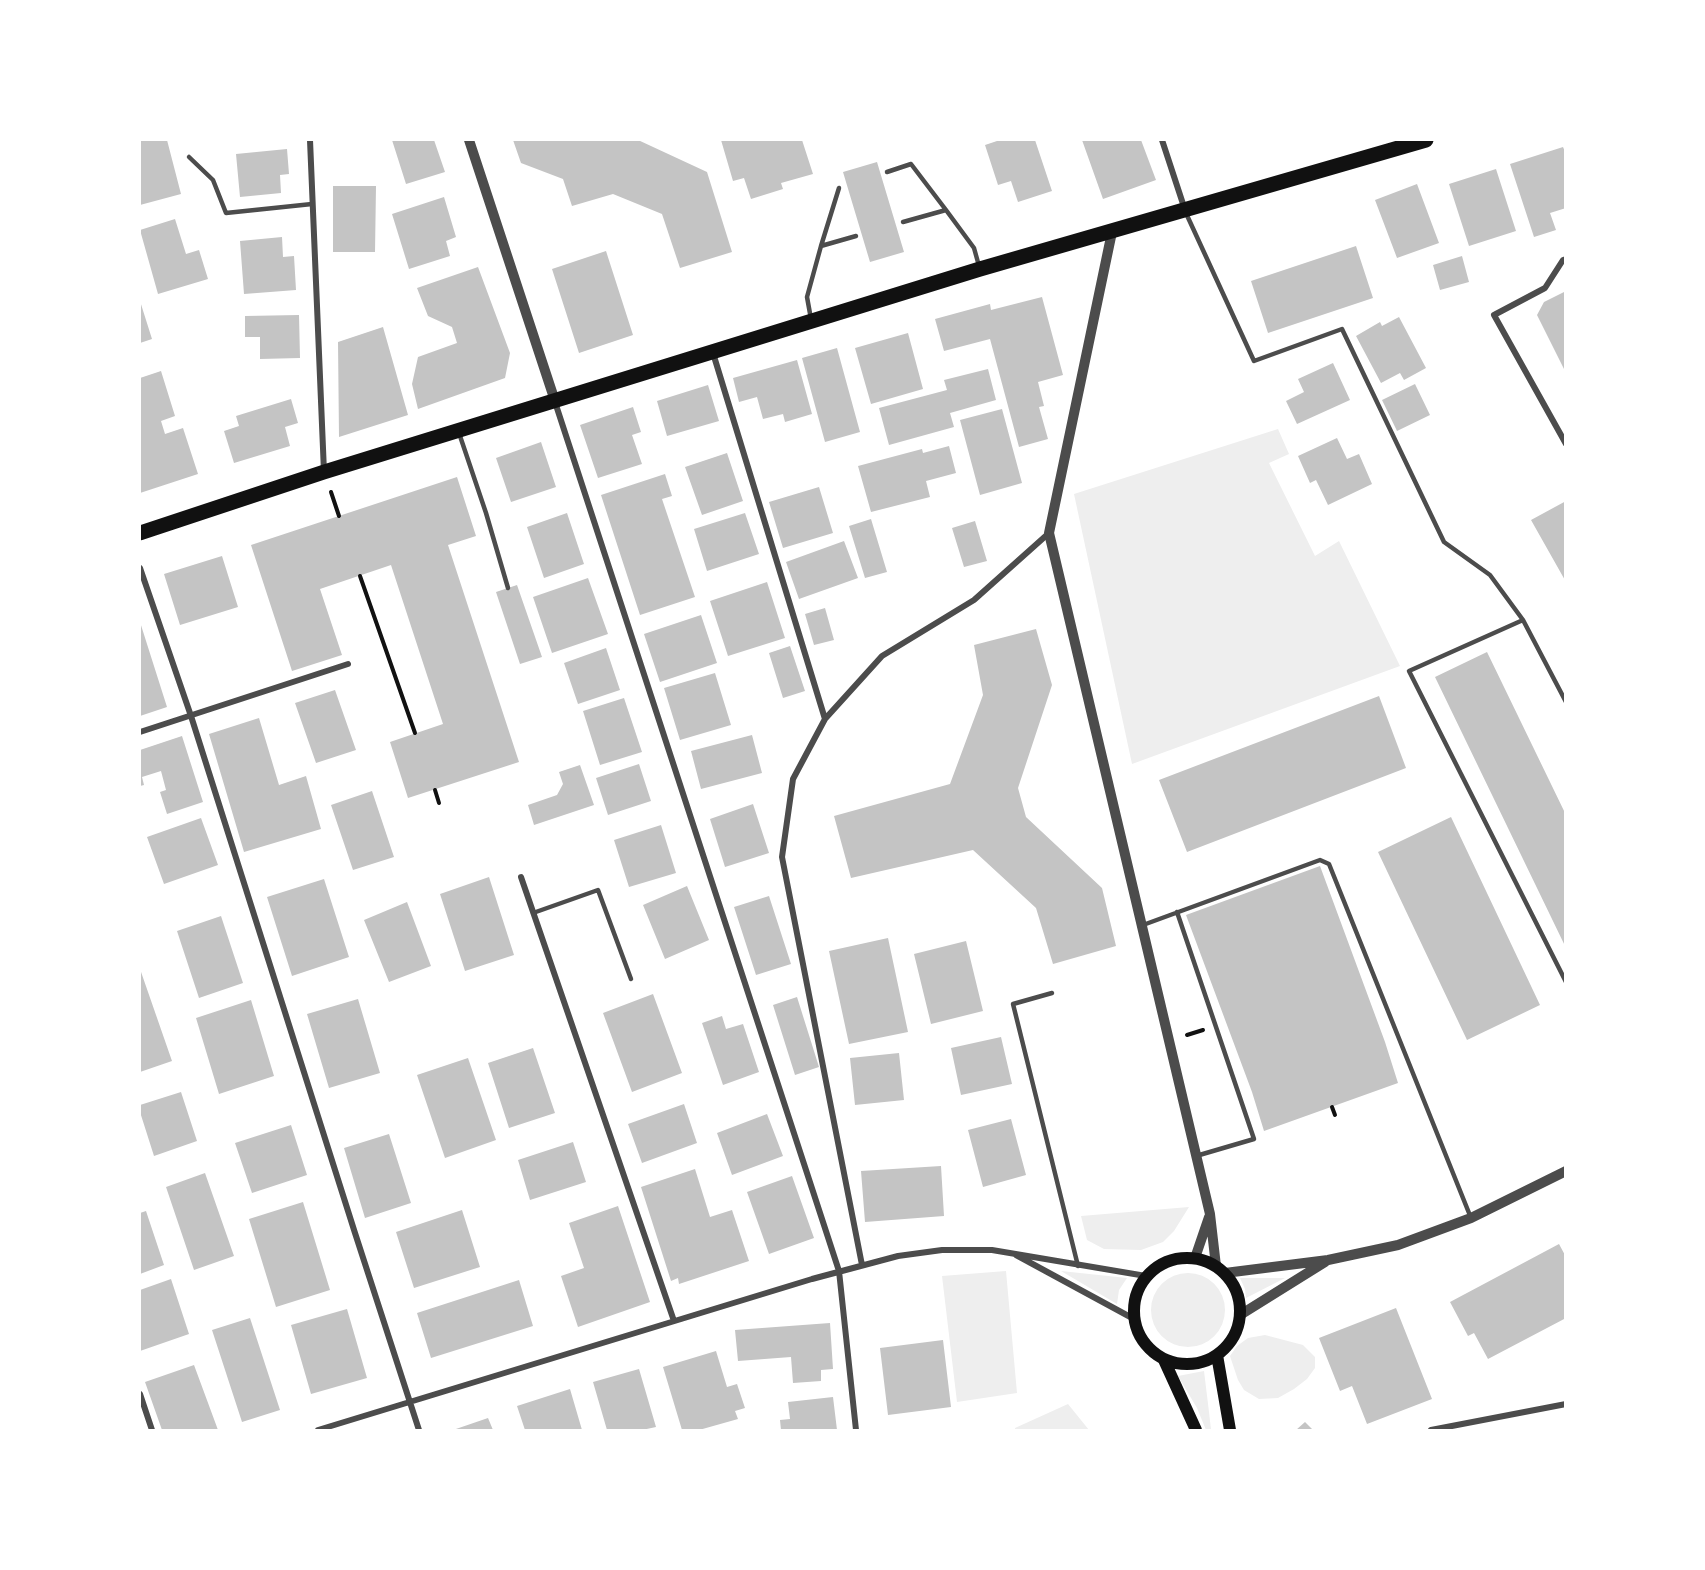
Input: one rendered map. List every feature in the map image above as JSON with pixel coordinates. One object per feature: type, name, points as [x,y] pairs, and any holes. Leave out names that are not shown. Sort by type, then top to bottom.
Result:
[{"type":"main road","points":[[140,533],[324,471],[980,269],[1426,140]]},
{"type":"main road","points":[[1177,1258],[1195,1258],[1221,1270],[1234,1286],[1239,1300],[1240,1315],[1237,1330],[1229,1345],[1217,1355],[1200,1363],[1182,1365],[1164,1360],[1149,1350],[1139,1336],[1133,1304],[1146,1276],[1160,1264],[1177,1258]]},
{"type":"main road","points":[[1217,1355],[1230,1431]]},
{"type":"main road","points":[[1164,1360],[1196,1431]]},
{"type":"street","points":[[310,140],[324,471]]},
{"type":"street","points":[[469,140],[839,1271],[856,1431]]},
{"type":"street","points":[[1162,140],[1185,210]]},
{"type":"street","points":[[1112,232],[1049,533],[1170,1041],[1221,1270],[1328,1260],[1398,1245],[1472,1218],[1566,1171]]},
{"type":"street","points":[[1566,259],[1563,260],[1545,288],[1494,315],[1566,444]]},
{"type":"street","points":[[713,353],[825,719]]},
{"type":"street","points":[[862,1265],[782,858],[793,779],[825,719],[882,656],[974,600],[1049,533]]},
{"type":"street","points":[[140,568],[191,716],[419,1431]]},
{"type":"street","points":[[140,732],[348,664]]},
{"type":"street","points":[[520,877],[674,1321]]},
{"type":"street","points":[[1195,1258],[1210,1214]]},
{"type":"street","points":[[318,1431],[839,1271],[921,1252],[971,1249],[1010,1252],[1078,1266],[1146,1276]]},
{"type":"street","points":[[1010,1252],[1134,1319]]},
{"type":"street","points":[[1240,1315],[1328,1260]]},
{"type":"street","points":[[140,1394],[152,1431]]},
{"type":"street","points":[[1431,1431],[1566,1404]]},
{"type":"lane","points":[[189,157],[213,180],[226,213],[312,204]]},
{"type":"lane","points":[[887,172],[911,164],[975,248],[980,269]]},
{"type":"lane","points":[[812,322],[807,297],[839,188]]},
{"type":"lane","points":[[903,222],[946,210]]},
{"type":"lane","points":[[1185,210],[1254,361],[1342,328],[1444,542],[1490,575],[1523,620],[1566,702]]},
{"type":"lane","points":[[821,246],[856,236]]},
{"type":"lane","points":[[458,431],[508,588]]},
{"type":"lane","points":[[1523,620],[1409,671],[1566,982]]},
{"type":"lane","points":[[1142,926],[1320,860],[1329,864],[1472,1218]]},
{"type":"lane","points":[[533,913],[598,890],[632,979]]},
{"type":"lane","points":[[1177,912],[1254,1139],[1196,1156]]},
{"type":"lane","points":[[1052,993],[1013,1004],[1078,1266]]},
{"type":"path","points":[[360,576],[415,733]]},
{"type":"path","points":[[435,790],[439,803]]},
{"type":"path","points":[[1170,1041],[1216,1025]]},
{"type":"path","points":[[1332,1107],[1335,1115]]},
{"type":"shaded area","points":[[1278,429],[1289,454],[1269,463],[1315,556],[1339,541],[1400,666],[1132,764],[1074,494]]},
{"type":"shaded area","points":[[1189,1207],[1174,1231],[1163,1242],[1141,1250],[1104,1249],[1087,1240],[1081,1216]]},
{"type":"shaded area","points":[[1006,1271],[1017,1393],[957,1402],[942,1276]]},
{"type":"shaded area","points":[[1061,1271],[1127,1278],[1119,1290],[1117,1304]]},
{"type":"shaded area","points":[[1188,1273],[1202,1276],[1214,1284],[1222,1296],[1225,1310],[1222,1324],[1214,1336],[1202,1344],[1188,1347],[1174,1344],[1162,1336],[1154,1324],[1151,1310],[1154,1296],[1162,1284],[1174,1276]]},
{"type":"shaded area","points":[[1240,1278],[1285,1278],[1246,1298]]},
{"type":"shaded area","points":[[1265,1335],[1303,1345],[1315,1357],[1315,1368],[1307,1379],[1278,1398],[1259,1399],[1244,1390],[1230,1356],[1237,1346],[1248,1338]]},
{"type":"shaded area","points":[[1204,1371],[1211,1430],[1206,1430],[1197,1408],[1178,1376]]},
{"type":"shaded area","points":[[1068,1404],[1089,1430],[1015,1430],[1015,1428]]},
{"type":"building","points":[[140,140],[167,140],[181,194],[140,205]]},
{"type":"building","points":[[392,140],[434,140],[445,172],[406,184]]},
{"type":"building","points":[[513,140],[638,140],[707,172],[732,252],[680,268],[662,214],[613,194],[572,206],[563,179],[521,163]]},
{"type":"building","points":[[721,140],[802,140],[813,174],[781,183],[783,189],[751,199],[744,178],[733,181]]},
{"type":"building","points":[[1000,140],[1035,140],[1052,191],[1018,202],[1011,181],[998,185],[985,145]]},
{"type":"building","points":[[1082,140],[1141,140],[1156,180],[1103,199]]},
{"type":"building","points":[[1563,147],[1566,154],[1566,208],[1550,213],[1556,230],[1534,237],[1510,164]]},
{"type":"building","points":[[287,149],[289,174],[280,175],[281,193],[240,197],[236,154]]},
{"type":"building","points":[[877,162],[904,252],[870,262],[843,172]]},
{"type":"building","points":[[1496,169],[1516,231],[1469,246],[1449,184]]},
{"type":"building","points":[[1417,184],[1439,243],[1397,258],[1375,200]]},
{"type":"building","points":[[333,186],[376,186],[375,252],[333,252]]},
{"type":"building","points":[[444,197],[456,237],[446,241],[450,256],[409,269],[392,214]]},
{"type":"building","points":[[175,219],[186,254],[199,250],[208,279],[158,294],[140,230]]},
{"type":"building","points":[[282,237],[283,257],[294,256],[296,290],[244,294],[240,241]]},
{"type":"building","points":[[1356,246],[1373,298],[1268,333],[1251,281]]},
{"type":"building","points":[[606,251],[633,335],[579,353],[552,269]]},
{"type":"building","points":[[1462,256],[1469,282],[1440,290],[1433,265]]},
{"type":"building","points":[[478,267],[510,353],[505,378],[418,409],[412,384],[418,357],[457,343],[452,327],[428,316],[417,288]]},
{"type":"building","points":[[1566,291],[1566,373],[1537,315],[1544,302]]},
{"type":"building","points":[[1042,297],[1063,375],[1038,382],[1044,406],[1039,407],[1048,439],[1019,447],[990,339],[944,351],[935,319],[990,304],[991,310]]},
{"type":"building","points":[[140,301],[152,339],[140,343]]},
{"type":"building","points":[[299,315],[300,358],[260,359],[260,337],[245,337],[245,316]]},
{"type":"building","points":[[1399,317],[1426,368],[1404,380],[1400,373],[1381,383],[1356,336],[1380,322],[1382,326]]},
{"type":"building","points":[[383,327],[408,415],[339,437],[338,342]]},
{"type":"building","points":[[908,333],[923,389],[871,404],[855,348]]},
{"type":"building","points":[[837,348],[860,432],[825,442],[802,358]]},
{"type":"building","points":[[797,360],[812,414],[785,422],[783,414],[763,419],[757,397],[739,402],[733,378]]},
{"type":"building","points":[[1333,363],[1350,400],[1297,424],[1286,401],[1304,392],[1298,379]]},
{"type":"building","points":[[988,369],[996,400],[950,413],[954,427],[889,445],[879,408],[947,390],[944,380]]},
{"type":"building","points":[[161,371],[175,416],[161,421],[165,434],[183,428],[198,474],[140,493],[140,378]]},
{"type":"building","points":[[1415,384],[1430,415],[1397,431],[1382,400]]},
{"type":"building","points":[[708,385],[719,421],[667,436],[657,401]]},
{"type":"building","points":[[291,399],[298,423],[285,427],[290,446],[234,463],[224,431],[239,426],[236,416]]},
{"type":"building","points":[[633,407],[641,432],[632,435],[642,464],[598,478],[580,425]]},
{"type":"building","points":[[1002,409],[1022,483],[980,495],[960,420]]},
{"type":"building","points":[[1337,438],[1347,459],[1359,454],[1372,484],[1328,505],[1316,480],[1310,483],[1298,456]]},
{"type":"building","points":[[541,442],[556,487],[511,502],[496,458]]},
{"type":"building","points":[[949,446],[956,473],[926,481],[930,497],[871,512],[858,466],[922,449],[923,453]]},
{"type":"building","points":[[727,453],[743,501],[702,515],[685,467]]},
{"type":"building","points":[[665,474],[672,496],[662,499],[695,597],[640,615],[601,495]]},
{"type":"building","points":[[457,477],[476,536],[448,545],[519,762],[408,798],[390,742],[443,724],[391,565],[320,589],[342,655],[292,671],[251,545]]},
{"type":"building","points":[[819,487],[833,533],[783,548],[769,502]]},
{"type":"building","points":[[1566,501],[1566,582],[1531,520]]},
{"type":"building","points":[[567,513],[584,564],[544,578],[527,527]]},
{"type":"building","points":[[745,513],[759,554],[707,571],[694,529]]},
{"type":"building","points":[[871,519],[887,572],[865,578],[849,526]]},
{"type":"building","points":[[975,521],[987,561],[964,567],[952,528]]},
{"type":"building","points":[[844,541],[858,578],[799,599],[786,562]]},
{"type":"building","points":[[222,556],[238,607],[180,625],[164,574]]},
{"type":"building","points":[[588,578],[608,634],[552,653],[533,597]]},
{"type":"building","points":[[767,582],[785,638],[728,656],[710,601]]},
{"type":"building","points":[[517,585],[542,657],[520,664],[496,592]]},
{"type":"building","points":[[825,608],[834,640],[814,645],[805,614]]},
{"type":"building","points":[[701,615],[717,663],[660,682],[644,634]]},
{"type":"building","points":[[140,622],[167,707],[140,716]]},
{"type":"building","points":[[1036,629],[1052,685],[1018,788],[1026,817],[1102,888],[1116,946],[1053,964],[1036,908],[973,850],[851,878],[834,816],[950,784],[983,695],[974,645]]},
{"type":"building","points":[[790,646],[805,691],[783,698],[769,653]]},
{"type":"building","points":[[606,648],[620,690],[578,704],[564,663]]},
{"type":"building","points":[[1487,652],[1566,815],[1566,948],[1435,677]]},
{"type":"building","points":[[715,673],[731,725],[680,740],[664,688]]},
{"type":"building","points":[[335,690],[356,750],[316,763],[295,703]]},
{"type":"building","points":[[1379,696],[1406,768],[1187,852],[1159,780]]},
{"type":"building","points":[[624,698],[642,752],[600,765],[583,711]]},
{"type":"building","points":[[259,718],[279,785],[306,776],[321,829],[244,852],[209,734]]},
{"type":"building","points":[[752,735],[762,773],[701,789],[691,751]]},
{"type":"building","points":[[182,736],[203,802],[167,814],[160,792],[166,790],[161,771],[142,777],[144,785],[140,786],[140,750]]},
{"type":"building","points":[[639,764],[651,801],[608,815],[596,778]]},
{"type":"building","points":[[580,765],[594,805],[534,825],[528,805],[557,795],[563,784],[559,772]]},
{"type":"building","points":[[372,791],[394,857],[353,870],[331,805]]},
{"type":"building","points":[[753,804],[769,853],[725,867],[710,819]]},
{"type":"building","points":[[1451,817],[1540,1005],[1467,1040],[1378,852]]},
{"type":"building","points":[[201,818],[218,865],[164,884],[147,837]]},
{"type":"building","points":[[661,825],[676,873],[629,887],[614,840]]},
{"type":"building","points":[[1320,866],[1398,1083],[1264,1131],[1252,1092],[1186,915]]},
{"type":"building","points":[[489,877],[514,955],[465,971],[440,894]]},
{"type":"building","points":[[324,879],[349,957],[292,976],[267,897]]},
{"type":"building","points":[[687,886],[709,940],[665,959],[643,905]]},
{"type":"building","points":[[769,896],[791,964],[756,975],[734,907]]},
{"type":"building","points":[[407,902],[431,966],[389,982],[364,920]]},
{"type":"building","points":[[221,916],[243,983],[199,998],[177,931]]},
{"type":"building","points":[[888,938],[908,1032],[849,1044],[829,951]]},
{"type":"building","points":[[966,941],[983,1011],[931,1024],[914,954]]},
{"type":"building","points":[[140,969],[172,1061],[140,1072]]},
{"type":"building","points":[[653,994],[682,1073],[632,1092],[603,1013]]},
{"type":"building","points":[[797,997],[819,1067],[795,1075],[773,1005]]},
{"type":"building","points":[[358,999],[380,1073],[329,1088],[307,1014]]},
{"type":"building","points":[[251,1000],[274,1076],[219,1094],[196,1018]]},
{"type":"building","points":[[722,1016],[726,1029],[743,1024],[759,1072],[723,1085],[702,1023]]},
{"type":"building","points":[[1001,1037],[1012,1084],[961,1095],[951,1048]]},
{"type":"building","points":[[533,1048],[555,1113],[509,1128],[488,1063]]},
{"type":"building","points":[[899,1053],[904,1100],[855,1105],[850,1058]]},
{"type":"building","points":[[468,1058],[496,1140],[445,1158],[417,1075]]},
{"type":"building","points":[[181,1092],[197,1141],[154,1156],[140,1112],[140,1105]]},
{"type":"building","points":[[684,1104],[697,1143],[642,1163],[628,1124]]},
{"type":"building","points":[[767,1114],[783,1156],[732,1175],[717,1133]]},
{"type":"building","points":[[1011,1119],[1026,1175],[983,1187],[968,1130]]},
{"type":"building","points":[[291,1125],[307,1175],[252,1193],[235,1143]]},
{"type":"building","points":[[389,1134],[411,1203],[365,1218],[344,1148]]},
{"type":"building","points":[[573,1142],[586,1182],[530,1200],[518,1160]]},
{"type":"building","points":[[941,1166],[944,1216],[865,1222],[861,1171]]},
{"type":"building","points":[[695,1169],[710,1217],[732,1210],[749,1261],[679,1284],[678,1278],[671,1281],[641,1187]]},
{"type":"building","points":[[205,1173],[234,1256],[194,1270],[166,1187]]},
{"type":"building","points":[[792,1176],[814,1238],[769,1254],[747,1192]]},
{"type":"building","points":[[303,1202],[330,1290],[276,1307],[249,1219]]},
{"type":"building","points":[[618,1206],[650,1302],[578,1327],[561,1276],[584,1268],[569,1223]]},
{"type":"building","points":[[462,1210],[480,1267],[414,1288],[396,1232]]},
{"type":"building","points":[[146,1211],[164,1265],[140,1274],[140,1213]]},
{"type":"building","points":[[1559,1244],[1566,1257],[1566,1318],[1488,1359],[1474,1333],[1468,1336],[1450,1302]]},
{"type":"building","points":[[171,1279],[189,1334],[140,1351],[140,1290]]},
{"type":"building","points":[[519,1280],[533,1326],[431,1358],[417,1313]]},
{"type":"building","points":[[1396,1308],[1432,1399],[1367,1424],[1352,1386],[1340,1391],[1319,1338]]},
{"type":"building","points":[[347,1309],[367,1378],[311,1394],[291,1325]]},
{"type":"building","points":[[250,1318],[280,1410],[242,1422],[212,1330]]},
{"type":"building","points":[[830,1323],[833,1369],[821,1370],[821,1381],[793,1383],[791,1357],[738,1361],[735,1330]]},
{"type":"building","points":[[943,1340],[951,1407],[888,1415],[880,1348]]},
{"type":"building","points":[[716,1351],[727,1387],[737,1384],[745,1408],[735,1411],[738,1419],[699,1430],[682,1430],[663,1367]]},
{"type":"building","points":[[194,1365],[218,1430],[162,1430],[145,1382]]},
{"type":"building","points":[[639,1369],[656,1427],[642,1430],[607,1430],[593,1382]]},
{"type":"building","points":[[570,1389],[582,1430],[525,1430],[517,1406]]},
{"type":"building","points":[[833,1397],[837,1430],[781,1430],[780,1420],[790,1419],[788,1402]]},
{"type":"building","points":[[488,1418],[493,1430],[453,1430]]},
{"type":"building","points":[[1305,1422],[1313,1430],[1296,1430]]}]
